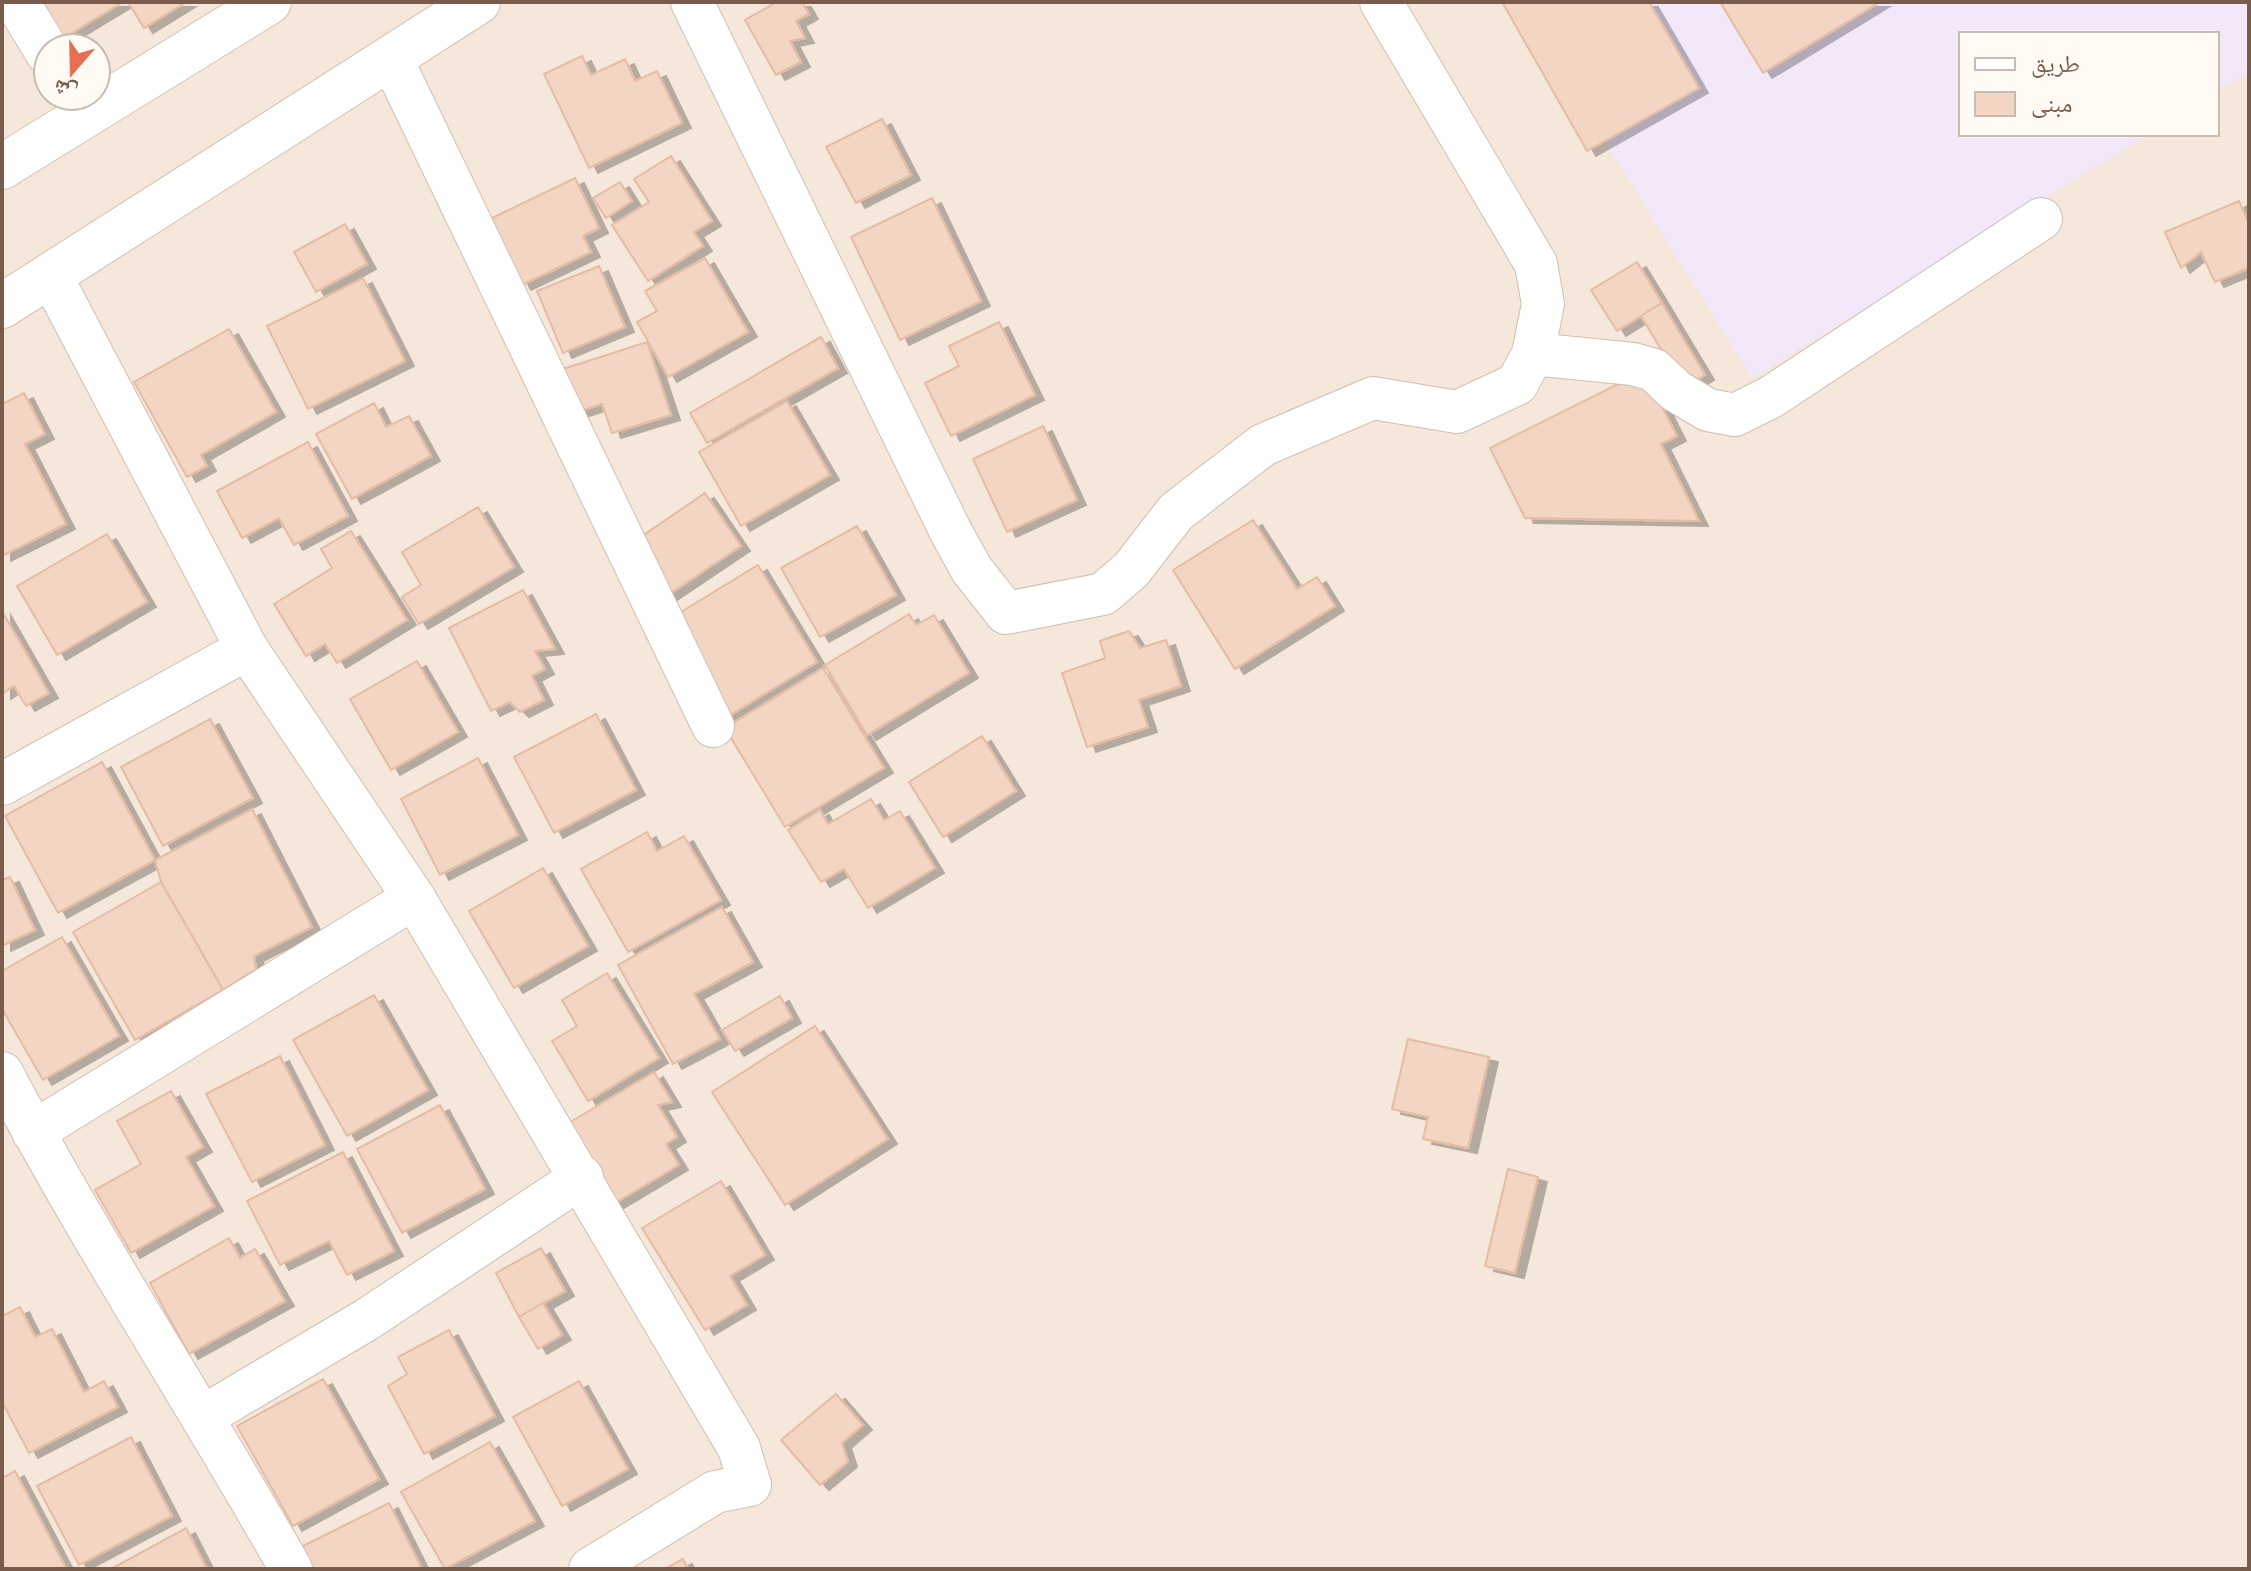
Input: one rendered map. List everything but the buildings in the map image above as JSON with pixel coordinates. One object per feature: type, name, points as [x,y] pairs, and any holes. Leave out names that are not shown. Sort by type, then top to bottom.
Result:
[{"type":"street","points":[[17,2],[35,32]]},
{"type":"street","points":[[112,88],[269,2]]},
{"type":"street","points":[[2,306],[478,2]]},
{"type":"street","points":[[692,2],[951,532],[972,570],[1006,613],[1103,594],[1131,570],[1176,512],[1263,445],[1373,398],[1457,412],[1517,384],[1533,354],[1543,304],[1536,264],[1381,2]]},
{"type":"street","points":[[391,58],[713,726]]},
{"type":"street","points":[[2,167],[71,112]]},
{"type":"street","points":[[1533,354],[1654,370],[1676,391],[1708,410],[1735,415],[1771,397],[2041,219]]},
{"type":"street","points":[[51,276],[247,649],[414,898],[582,1177],[739,1448],[750,1485],[715,1492],[590,1569]]},
{"type":"street","points":[[2,784],[247,649]]},
{"type":"street","points":[[33,1132],[414,898]]},
{"type":"street","points":[[2,1073],[33,1132],[204,1416],[291,1569]]},
{"type":"street","points":[[204,1416],[366,1320],[582,1177]]},
{"type":"shaded area","points":[[2,2],[2249,2],[2249,1569],[2,1569]]},
{"type":"shaded area","points":[[1518,2],[2249,2],[2249,72],[2219,91],[2219,32],[1959,32],[1959,136],[2146,136],[1752,378]]}]
